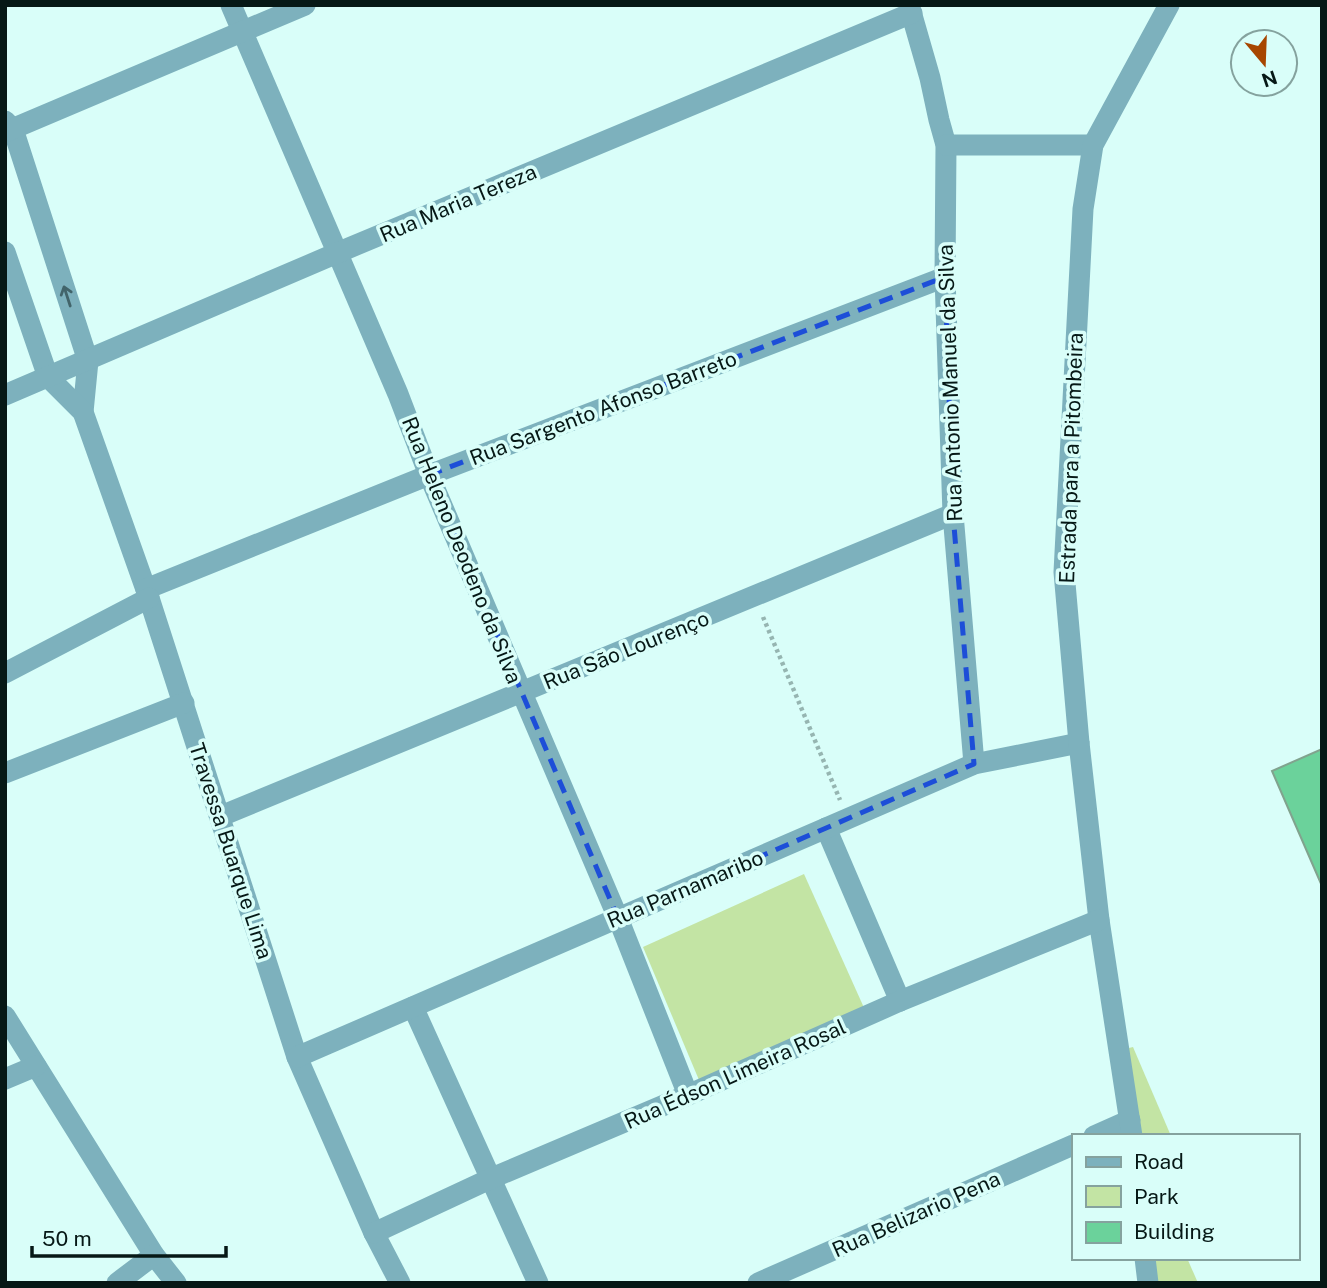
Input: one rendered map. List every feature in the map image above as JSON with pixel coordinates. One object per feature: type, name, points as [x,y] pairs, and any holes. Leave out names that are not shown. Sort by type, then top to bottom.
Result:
[{"type":"street","name":"Rua Heleno Deodeno da Silva","points":[[231,5],[618,918],[688,1095]]},
{"type":"street","points":[[83,412],[88,361],[8,127],[305,5]]},
{"type":"street","name":"Estrada para a Pitombeira","points":[[1131,1128],[1098,920],[1064,572],[1083,209],[1093,145],[1169,5]]},
{"type":"street","name":"Rua Antonio Manuel da Silva","points":[[911,9],[946,145],[945,277],[953,514],[974,764]]},
{"type":"street","name":"Rua Maria Tereza","points":[[5,396],[911,9]]},
{"type":"street","points":[[946,145],[1093,145]]},
{"type":"street","points":[[5,252],[48,377],[83,412]]},
{"type":"street","name":"Rua Sargento Afonso Barreto","points":[[5,673],[147,594],[429,475],[945,277]]},
{"type":"street","name":"Travessa Buarque Lima","points":[[83,412],[184,703],[297,1057],[374,1233],[400,1283]]},
{"type":"street","name":"Rua São Lourenço","points":[[220,817],[953,514]]},
{"type":"street","points":[[5,773],[184,703]]},
{"type":"street","name":"Rua Parnamaribo","points":[[297,1057],[974,764],[1079,743]]},
{"type":"street","points":[[826,828],[900,1001]]},
{"type":"street","name":"Rua Édson Limeira Rosal","points":[[374,1233],[492,1178],[900,1001],[1098,920]]},
{"type":"street","points":[[414,1007],[538,1283]]},
{"type":"street","points":[[5,1016],[154,1255],[176,1283]]},
{"type":"street","points":[[5,1079],[36,1066]]},
{"type":"street","points":[[1103,1134],[1131,1128]]},
{"type":"street","name":"Rua Belizario Pena","points":[[758,1283],[1072,1145]]},
{"type":"street","points":[[117,1283],[154,1255]]},
{"type":"street","points":[[1145,1260],[1148,1283]]},
{"type":"path","points":[[754,597],[848,819]]},
{"type":"highlighted area","points":[[945,277],[953,514],[974,764],[618,918],[429,475]]},
{"type":"green space","points":[[804,874],[865,1010],[699,1080],[643,947]]},
{"type":"green space","points":[[1133,1047],[1170,1134],[1136,1134],[1125,1049]]},
{"type":"green space","points":[[1151,1260],[1188,1260],[1198,1283],[1154,1283]]},
{"type":"building","points":[[1322,749],[1322,886],[1272,771]]}]
